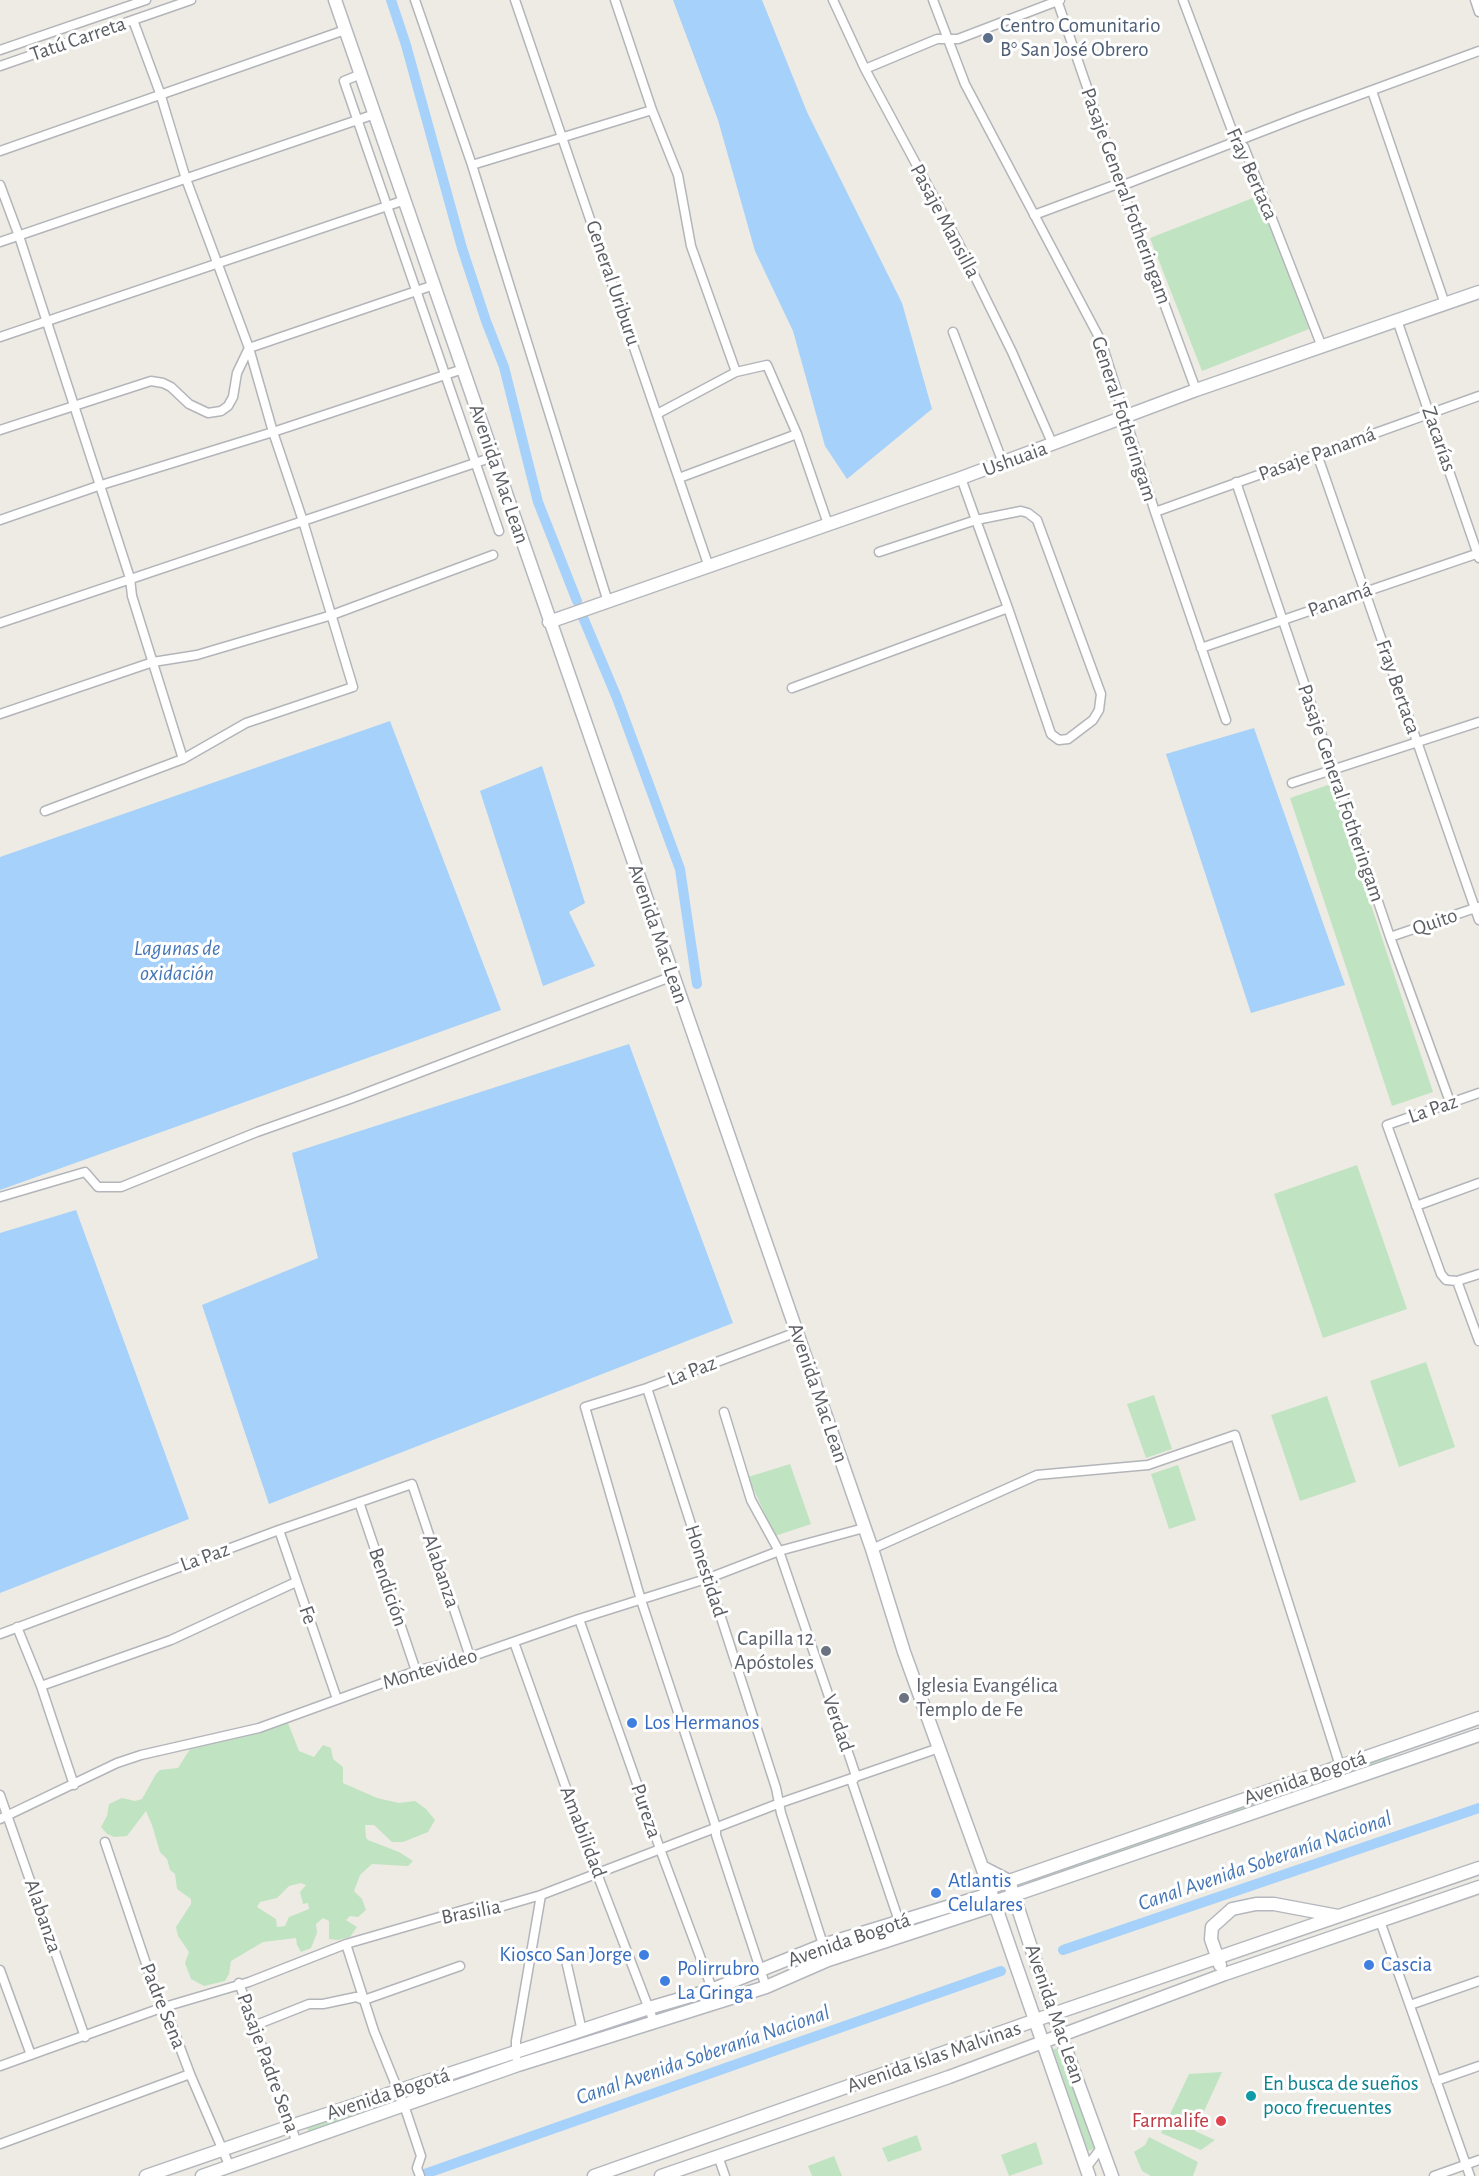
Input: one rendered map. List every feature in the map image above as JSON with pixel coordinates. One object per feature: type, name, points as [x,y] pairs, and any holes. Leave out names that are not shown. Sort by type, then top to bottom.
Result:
[{"type":"main road","name":"Avenida Mac Lean","points":[[335,0],[872,1549],[904,1652],[982,1867],[1087,2172]]},
{"type":"main road","name":"Ushuaia","points":[[549,622],[1003,463],[1196,390],[1479,292]]},
{"type":"main road","name":"Avenida Bogotá","points":[[202,2176],[404,2105],[582,2031],[711,1990],[824,1946],[983,1896],[989,1888],[1479,1718]]},
{"type":"main road","points":[[1455,1726],[1460,1741]]},
{"type":"main road","name":"Avenida Bogotá","points":[[146,2176],[399,2091],[654,2022],[766,1987],[828,1960],[990,1906],[994,1902],[1014,1895],[1479,1735]]},
{"type":"main road","points":[[1426,1737],[1431,1751]]},
{"type":"main road","points":[[1215,1809],[1221,1823]]},
{"type":"main road","points":[[982,1867],[1009,1881]]},
{"type":"main road","name":"Avenida Islas Malvinas","points":[[594,2176],[1053,2014],[1479,1868]]},
{"type":"main road","name":"Avenida Mac Lean","points":[[1009,1881],[1053,2014],[1112,2176]]},
{"type":"main road","name":"Avenida Islas Malvinas","points":[[661,2176],[950,2077],[1225,1974],[1479,1887]]},
{"type":"main road","points":[[1225,1974],[1216,1959],[1211,1939],[1212,1928],[1232,1909],[1256,1904],[1274,1904],[1340,1916]]},
{"type":"street","points":[[0,50],[128,3],[146,0]]},
{"type":"street","name":"Tatú Carreta","points":[[0,66],[190,0]]},
{"type":"street","points":[[416,0],[472,165],[608,602]]},
{"type":"street","name":"General Uriburu","points":[[515,0],[710,567]]},
{"type":"street","points":[[615,0],[652,110],[678,175],[691,246],[736,372]]},
{"type":"street","name":"Pasaje Mansilla","points":[[833,0],[865,69],[957,240],[1012,352],[1053,445]]},
{"type":"street","name":"General Fotheringam","points":[[933,0],[965,84],[1101,341],[1155,512],[1226,720]]},
{"type":"street","points":[[865,69],[937,39],[958,39],[1058,0]]},
{"type":"street","name":"Pasaje General Fotheringam","points":[[1058,0],[1121,185],[1196,390]]},
{"type":"street","name":"Fray Bertaca","points":[[1183,0],[1236,141],[1244,147],[1322,347]]},
{"type":"street","points":[[1475,0],[1479,12]]},
{"type":"street","points":[[45,811],[183,759],[246,723],[353,687],[249,348],[186,179],[160,93],[134,20]]},
{"type":"street","points":[[0,151],[345,30]]},
{"type":"street","points":[[1034,215],[1121,185],[1479,51]]},
{"type":"street","points":[[362,74],[344,81],[499,531]]},
{"type":"street","points":[[1372,92],[1445,304]]},
{"type":"street","points":[[472,165],[652,110]]},
{"type":"street","points":[[0,242],[375,114]]},
{"type":"street","points":[[0,185],[19,236],[98,486],[130,578],[132,596],[183,759]]},
{"type":"street","points":[[0,337],[405,200]]},
{"type":"street","points":[[0,430],[151,381],[171,387],[189,404],[208,413],[221,411],[228,406],[233,397],[237,373],[249,348],[434,285]]},
{"type":"street","name":"Zacarías","points":[[1397,320],[1478,555]]},
{"type":"street","points":[[953,333],[1003,463]]},
{"type":"street","points":[[657,414],[736,372],[767,364],[797,434],[828,524]]},
{"type":"street","points":[[0,520],[98,486],[273,432],[463,369]]},
{"type":"street","name":"Pasaje Panamá","points":[[1155,512],[1479,396]]},
{"type":"street","points":[[679,478],[797,434]]},
{"type":"street","name":"Fray Bertaca","points":[[1317,454],[1477,908],[1479,920]]},
{"type":"street","points":[[0,623],[494,457]]},
{"type":"street","points":[[879,552],[976,520],[1021,511],[1037,520],[1101,694],[1100,710],[1093,720],[1068,739],[1059,740],[1051,734],[1008,608],[976,520],[961,478]]},
{"type":"street","name":"Pasaje General Fotheringam","points":[[1236,482],[1390,937],[1449,1102]]},
{"type":"street","points":[[0,713],[153,662],[197,655],[332,615],[493,555]]},
{"type":"street","name":"Panamá","points":[[1202,648],[1364,591],[1478,555]]},
{"type":"street","points":[[792,688],[1008,608]]},
{"type":"street","points":[[1292,783],[1479,722]]},
{"type":"street","name":"Quito","points":[[1390,937],[1477,908]]},
{"type":"street","points":[[0,1197],[85,1172],[98,1187],[121,1187],[257,1132],[673,976]]},
{"type":"street","name":"La Paz","points":[[1416,1206],[1387,1125],[1479,1093]]},
{"type":"street","points":[[1479,1184],[1416,1206],[1441,1274],[1446,1280],[1457,1281],[1479,1274]]},
{"type":"street","points":[[1457,1281],[1479,1341]]},
{"type":"street","name":"La Paz","points":[[641,1600],[585,1407],[647,1388],[797,1332]]},
{"type":"street","name":"Honestidad","points":[[647,1388],[828,1960]]},
{"type":"street","name":"Verdad","points":[[724,1412],[751,1500],[779,1551],[855,1776],[852,1782],[904,1935]]},
{"type":"street","points":[[872,1549],[1037,1475],[1148,1465],[1235,1435],[1340,1766]]},
{"type":"street","name":"La Paz","points":[[0,1634],[279,1530],[412,1484]]},
{"type":"street","name":"Alabanza","points":[[412,1484],[470,1657]]},
{"type":"street","name":"Bendición","points":[[359,1502],[416,1671]]},
{"type":"street","name":"Montevideo","points":[[4,1818],[117,1764],[141,1755],[259,1728],[416,1671],[470,1657],[579,1619],[709,1578],[779,1551],[864,1528]]},
{"type":"street","name":"Fe","points":[[279,1530],[337,1699]]},
{"type":"street","points":[[41,1686],[171,1640],[296,1582]]},
{"type":"street","points":[[641,1600],[766,1987]]},
{"type":"street","name":"Pureza","points":[[579,1619],[711,1990],[718,2001]]},
{"type":"street","points":[[17,1628],[41,1686],[74,1785]]},
{"type":"street","name":"Amabilidad","points":[[513,1642],[654,2022]]},
{"type":"street","name":"Brasilia","points":[[0,2066],[161,2008],[239,1983],[249,1982],[346,1944],[474,1907],[486,1911],[541,1895],[780,1803],[939,1748]]},
{"type":"street","name":"Alabanza","points":[[0,1795],[4,1818],[85,2037]]},
{"type":"street","name":"Padre Sena","points":[[105,1842],[161,2008],[169,2018],[190,2074],[230,2166]]},
{"type":"street","points":[[517,2058],[541,1895]]},
{"type":"street","points":[[1380,1921],[1470,2176]]},
{"type":"street","points":[[346,1944],[374,2031],[399,2091],[421,2156],[418,2172]]},
{"type":"street","points":[[565,1956],[582,2031]]},
{"type":"street","points":[[256,2025],[309,2004],[323,2004],[356,1997],[364,2000],[460,1966]]},
{"type":"street","points":[[0,1970],[32,2055]]},
{"type":"street","points":[[1410,2005],[1479,1981]]},
{"type":"street","name":"Pasaje Padre Sena","points":[[239,1983],[297,2143]]},
{"type":"street","points":[[1436,2081],[1479,2066]]},
{"type":"street","points":[[0,2144],[190,2074]]},
{"type":"street","points":[[1087,2172],[1101,2148]]},
{"type":"street","points":[[718,2156],[725,2176]]},
{"type":"street","points":[[1434,2176],[1479,2160]]},
{"type":"green space","points":[[1258,196],[1309,329],[1202,371],[1150,238]]},
{"type":"green space","points":[[1331,784],[1433,1092],[1392,1106],[1290,798]]},
{"type":"green space","points":[[1357,1165],[1407,1309],[1323,1338],[1274,1194]]},
{"type":"green space","points":[[1426,1362],[1455,1447],[1399,1467],[1370,1381]]},
{"type":"green space","points":[[1154,1395],[1172,1449],[1146,1458],[1127,1404]]},
{"type":"green space","points":[[1327,1396],[1356,1482],[1300,1501],[1271,1415]]},
{"type":"green space","points":[[790,1464],[811,1524],[775,1536],[748,1477]]},
{"type":"green space","points":[[1178,1465],[1196,1520],[1169,1529],[1151,1474]]},
{"type":"green space","points":[[288,1723],[299,1751],[314,1757],[323,1745],[331,1748],[333,1759],[343,1767],[343,1783],[377,1798],[399,1803],[415,1801],[435,1820],[428,1832],[403,1842],[392,1842],[374,1825],[365,1825],[368,1840],[399,1852],[413,1861],[408,1866],[372,1864],[360,1875],[354,1891],[362,1899],[366,1910],[358,1917],[350,1916],[346,1920],[357,1927],[350,1937],[338,1940],[329,1939],[329,1921],[323,1918],[316,1924],[317,1933],[311,1948],[301,1952],[296,1938],[263,1942],[231,1961],[229,1974],[225,1981],[204,1986],[191,1979],[185,1963],[189,1952],[178,1936],[176,1927],[191,1904],[191,1899],[177,1889],[175,1874],[170,1870],[167,1859],[160,1852],[146,1811],[127,1836],[114,1837],[107,1834],[101,1827],[107,1816],[109,1804],[122,1798],[135,1801],[142,1799],[156,1774],[160,1770],[178,1768],[190,1749]],"holes":[[[301,1883],[306,1885],[300,1892],[303,1904],[308,1903],[309,1909],[289,1917],[285,1926],[277,1927],[276,1919],[257,1907],[260,1902],[277,1898],[289,1886]]]},
{"type":"green space","points":[[1387,1753],[1389,1760],[1233,1816],[1231,1809]]},
{"type":"green space","points":[[1204,1820],[1206,1826],[1029,1885],[1027,1879]]},
{"type":"green space","points":[[1062,2048],[1096,2148],[1088,2151],[1053,2049]]},
{"type":"green space","points":[[1222,2072],[1195,2131],[1215,2140],[1201,2150],[1161,2133],[1189,2074]]},
{"type":"green space","points":[[394,2099],[394,2104],[309,2133],[306,2125]]},
{"type":"green space","points":[[917,2135],[922,2150],[888,2162],[882,2148]]},
{"type":"green space","points":[[1149,2137],[1198,2162],[1193,2176],[1151,2176],[1142,2171],[1134,2152],[1145,2145]]},
{"type":"green space","points":[[1036,2142],[1043,2164],[1009,2176],[1001,2155]]},
{"type":"green space","points":[[834,2156],[842,2176],[812,2176],[808,2166]]},
{"type":"water","points":[[673,0],[762,0],[807,112],[902,303],[932,409],[847,479],[825,446],[793,331],[755,251],[718,120]]},
{"type":"water","name":"Lagunas de oxidación","points":[[390,721],[501,1010],[0,1190],[0,857]]},
{"type":"water","points":[[1254,728],[1345,985],[1251,1013],[1166,754]]},
{"type":"water","points":[[542,766],[585,903],[569,912],[595,966],[543,986],[480,791]]},
{"type":"water","points":[[629,1044],[733,1323],[269,1504],[202,1305],[318,1258],[292,1153]]},
{"type":"water","points":[[76,1210],[189,1519],[0,1593],[0,1233]]},
{"type":"waterway","points":[[391,0],[406,45],[462,248],[504,367],[538,502],[577,601]]},
{"type":"waterway","points":[[582,615],[617,698],[680,869],[697,984]]},
{"type":"waterway","name":"Canal Avenida Soberanía Nacional","points":[[1063,1950],[1479,1808]]},
{"type":"waterway","name":"Canal Avenida Soberanía Nacional","points":[[419,2176],[1001,1971]]},
{"type":"place","name":"Centro Comunitario B° San José Obrero","points":[[988,38]]},
{"type":"place","name":"Capilla 12 Apóstoles","points":[[826,1651]]},
{"type":"place","name":"Iglesia Evangélica Templo de Fe","points":[[904,1698]]},
{"type":"place","name":"Los Hermanos","points":[[632,1723]]},
{"type":"place","name":"Atlantis Celulares","points":[[936,1893]]},
{"type":"place","name":"Kiosco San Jorge","points":[[644,1955]]},
{"type":"place","name":"Cascia","points":[[1369,1965]]},
{"type":"place","name":"Polirrubro La Gringa","points":[[665,1981]]},
{"type":"place","name":"En busca de sueños poco frecuentes","points":[[1251,2096]]},
{"type":"place","name":"Farmalife","points":[[1221,2121]]}]
